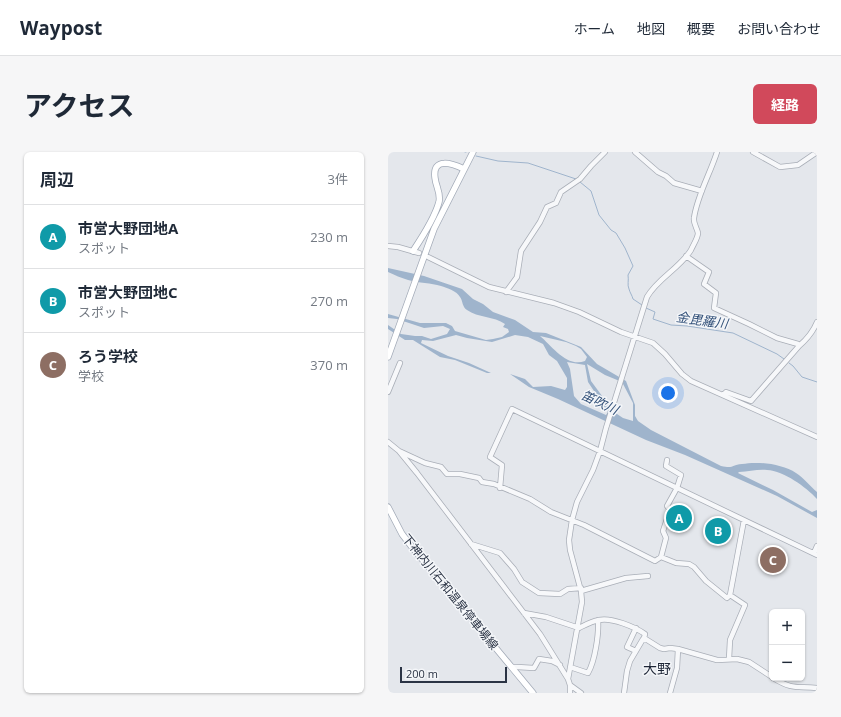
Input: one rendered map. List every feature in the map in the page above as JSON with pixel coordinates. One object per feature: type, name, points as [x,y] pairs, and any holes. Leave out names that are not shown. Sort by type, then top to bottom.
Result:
[{"type":"main road","points":[[388,357],[434,229],[473,152]]},
{"type":"main road","points":[[416,252],[439,202],[440,191],[436,184],[435,176],[437,168],[440,164],[446,163],[464,169]]},
{"type":"main road","name":"下神内川石和温泉停車場線","points":[[388,507],[402,534],[412,547],[533,693]]},
{"type":"street","points":[[506,292],[517,277],[521,252],[540,222],[546,207],[556,203],[561,192],[580,180],[604,152]]},
{"type":"street","points":[[635,152],[658,172],[666,176],[674,183],[702,191]]},
{"type":"street","points":[[568,679],[579,628],[582,602],[581,589],[570,550],[569,540],[577,502],[600,451],[647,296],[653,287],[677,267],[686,256],[697,236],[698,232],[693,220],[702,191],[712,170],[717,152]]},
{"type":"street","points":[[753,152],[780,167],[798,165],[816,155]]},
{"type":"street","points":[[388,246],[416,252]]},
{"type":"street","points":[[686,256],[709,272],[704,284],[716,293],[714,308],[777,338],[798,344],[799,346]]},
{"type":"street","points":[[428,257],[489,287],[554,303],[579,312],[621,332],[646,340],[660,348],[676,368],[687,378],[817,437]]},
{"type":"street","points":[[723,395],[726,392],[751,400],[813,331],[817,322]]},
{"type":"street","points":[[388,392],[400,363]]},
{"type":"street","points":[[500,488],[502,466],[490,456],[512,409],[815,554],[817,546]]},
{"type":"street","points":[[388,442],[399,451],[417,473],[540,634],[568,679],[570,693]]},
{"type":"street","points":[[399,451],[425,463],[441,468],[447,474],[460,474],[480,478],[482,482],[494,484],[500,488],[530,499],[551,512],[572,520],[655,561],[661,557],[666,538],[663,531],[670,510],[667,506],[677,488],[681,475],[666,466],[666,460]]},
{"type":"street","points":[[730,595],[744,520]]},
{"type":"street","points":[[471,544],[500,554],[514,569],[522,582],[539,593],[560,594],[572,588],[581,589],[626,578],[648,576]]},
{"type":"street","points":[[661,557],[676,563],[689,564],[694,567],[706,581],[727,598],[730,595]]},
{"type":"street","points":[[729,659],[730,640],[745,605],[730,595]]},
{"type":"street","points":[[524,613],[546,617],[579,628],[601,619],[624,623],[645,634],[627,671],[624,693]]},
{"type":"street","points":[[570,667],[588,673],[594,656],[598,620]]},
{"type":"street","points":[[636,628],[627,647],[636,651]]},
{"type":"street","points":[[644,638],[660,648],[678,649],[717,660],[729,659],[749,662],[769,676]]},
{"type":"street","points":[[670,693],[677,668],[678,649]]},
{"type":"street","points":[[512,667],[517,666],[534,668],[539,659],[552,661],[560,665]]},
{"type":"street","points":[[778,681],[796,688],[817,688]]},
{"type":"street","points":[[570,685],[581,693]]},
{"type":"street","points":[[786,693],[788,686]]},
{"type":"water","points":[[388,268],[424,276],[462,289],[473,299],[483,304],[493,312],[515,320],[533,332],[546,333],[581,347],[597,364],[626,381],[635,405],[635,416],[638,421],[651,430],[721,466],[730,467],[738,464],[762,463],[784,467],[796,473],[817,492],[817,499],[801,485],[787,476],[774,471],[763,470],[738,473],[773,490],[812,512],[817,510],[817,518],[777,496],[685,455],[646,440],[529,387],[510,374],[525,379],[533,387],[551,386],[565,390],[567,387],[567,378],[557,361],[549,355],[543,344],[528,337],[515,335],[492,342],[456,335],[433,341],[422,340],[421,343],[448,356],[469,363],[491,373],[487,373],[455,360],[440,357],[413,340],[405,340],[388,329],[388,325],[401,334],[422,336],[431,339],[447,334],[450,329],[443,326],[424,328],[397,319],[388,318],[388,314],[420,323],[446,323],[452,326],[455,331],[486,340],[502,337],[509,332],[508,329],[503,327],[505,324],[501,321],[471,313],[464,307],[459,295],[452,290],[437,285],[408,280],[388,272]],"holes":[[[540,336],[576,346],[581,349],[587,357],[585,361],[578,362],[566,359]],[[567,362],[585,365],[588,382],[608,412],[606,415],[581,404],[574,396],[570,369]],[[587,364],[605,375],[622,382],[633,403],[633,421],[623,418],[617,414],[591,381]]]},
{"type":"waterway","name":"金毘羅川","points":[[476,156],[498,161],[528,163],[576,179]]},
{"type":"waterway","name":"金毘羅川","points":[[580,182],[591,191],[599,215],[611,230],[616,233],[625,248],[633,266],[628,275],[628,287],[633,299],[642,305]]},
{"type":"waterway","name":"金毘羅川","points":[[646,308],[655,312],[653,319],[671,325],[733,333],[777,354],[784,359]]},
{"type":"waterway","name":"金毘羅川","points":[[789,363],[802,377],[817,382]]},
{"type":"place","name":"市営大野団地A","points":[[679,518]]},
{"type":"place","name":"市営大野団地C","points":[[718,531]]},
{"type":"place","name":"ろう学校","points":[[773,560]]},
{"type":"district","name":"大野","points":[[657,669]]},
{"type":"water label","name":"笛吹川","points":[[600,402]]}]
